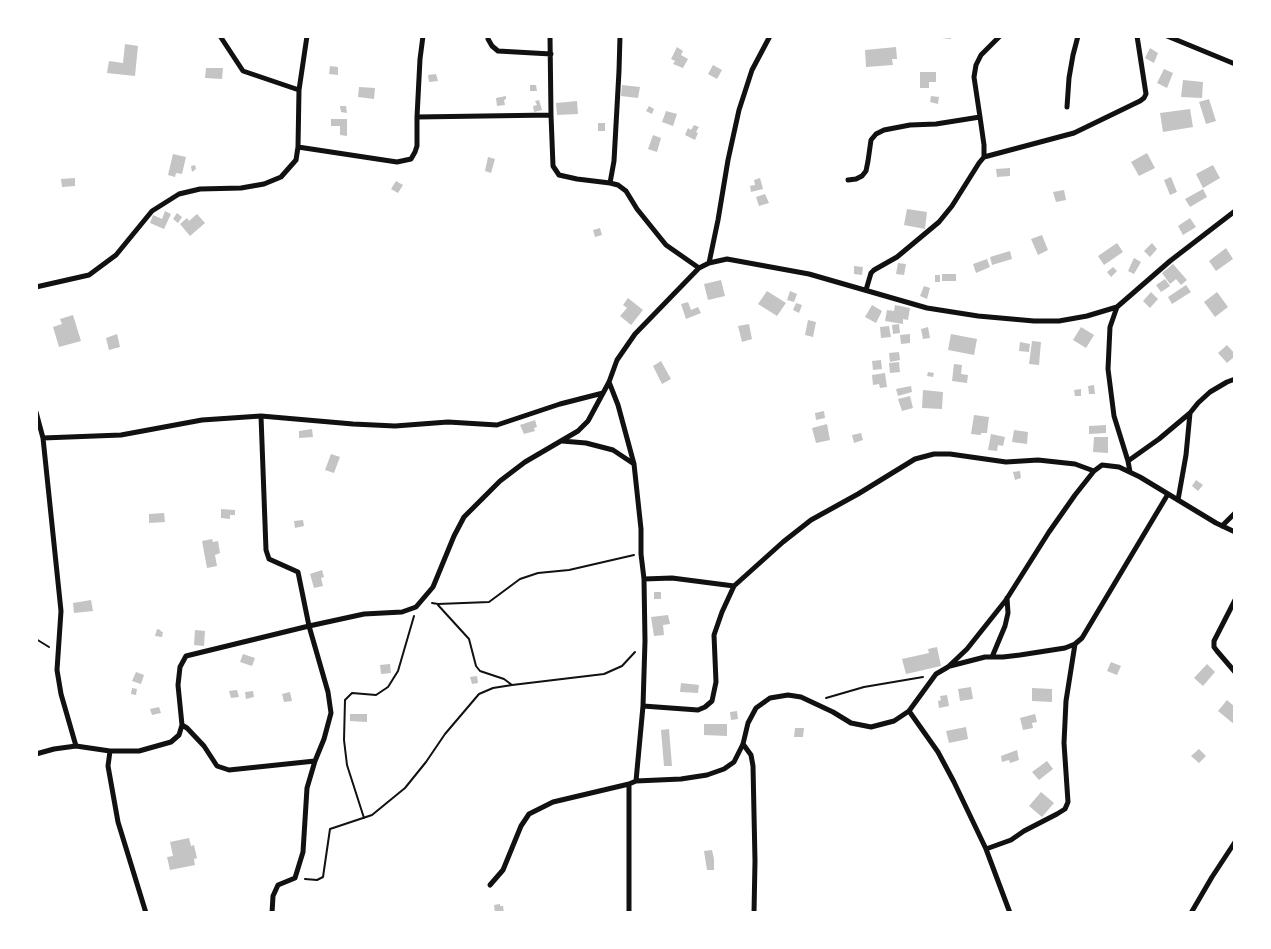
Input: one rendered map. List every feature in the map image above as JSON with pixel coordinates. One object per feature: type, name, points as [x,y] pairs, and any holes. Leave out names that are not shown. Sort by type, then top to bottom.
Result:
[{"type":"street","points":[[220,36],[244,71],[299,90]]},
{"type":"street","points":[[36,287],[89,275],[116,255],[152,211],[179,194],[200,189],[241,188],[264,184],[281,177],[296,160],[299,90],[306,36]]},
{"type":"street","points":[[298,147],[397,162],[411,159],[416,152],[417,146],[420,59],[423,36]]},
{"type":"street","points":[[488,36],[492,46],[498,51],[551,54]]},
{"type":"street","points":[[550,36],[553,166],[559,175],[618,185],[626,191],[636,209],[666,245],[698,268]]},
{"type":"street","points":[[610,183],[614,162],[620,71],[620,36]]},
{"type":"street","points":[[709,263],[739,110],[752,70],[770,36]]},
{"type":"street","points":[[866,290],[874,270],[897,257],[939,222],[952,206],[984,157],[974,77],[976,65],[981,55],[1000,36]]},
{"type":"street","points":[[1067,107],[1069,78],[1078,36]]},
{"type":"street","points":[[984,157],[1074,133],[1140,102],[1146,94],[1136,36]]},
{"type":"street","points":[[1167,36],[1235,64]]},
{"type":"street","points":[[417,117],[551,115]]},
{"type":"street","points":[[848,180],[862,176],[866,171],[870,140],[884,130],[980,117]]},
{"type":"street","points":[[36,754],[76,746],[110,751],[139,751],[171,742],[179,735],[182,725],[178,685],[180,667],[186,656],[364,614],[402,612],[416,607],[433,587],[464,517],[500,481],[524,462],[578,431],[588,422],[618,360],[635,334],[698,268],[709,263],[727,258],[809,274],[927,308],[978,316],[1034,321],[1059,321],[1087,316],[1117,307],[1170,261],[1235,211]]},
{"type":"street","points":[[1117,307],[1110,327],[1108,369],[1114,416],[1130,472]]},
{"type":"street","points":[[1128,461],[1190,413],[1210,392],[1235,379]]},
{"type":"street","points":[[609,382],[618,405],[634,464],[641,529],[645,641],[643,706],[636,781]]},
{"type":"street","points":[[42,438],[121,435],[202,420],[261,416],[395,426],[448,422],[498,425],[560,404],[603,394]]},
{"type":"street","points":[[36,412],[42,438],[61,611],[57,670],[61,694],[76,746]]},
{"type":"street","points":[[1178,500],[1186,456],[1190,413]]},
{"type":"street","points":[[261,416],[266,550],[269,559],[298,572],[309,626],[328,692],[331,713],[307,788],[303,852],[294,878],[278,886],[273,896],[272,913]]},
{"type":"street","points":[[561,441],[586,443],[613,450],[634,464]]},
{"type":"street","points":[[643,706],[698,710],[706,708],[712,701],[716,682],[714,635],[734,586],[783,542],[811,520],[915,459],[934,454],[950,454],[1006,462],[1038,460],[1075,464],[1094,471]]},
{"type":"street","points":[[490,885],[503,870],[520,826],[529,814],[552,802],[636,781],[707,775],[724,769],[734,762],[743,744],[748,723],[756,708],[770,698],[788,695],[801,697],[833,712],[851,724],[871,727],[894,720],[909,711],[936,674],[948,667],[967,649],[1008,598],[1049,532],[1075,495],[1094,471],[1102,465],[1119,467],[1140,477],[1235,532]]},
{"type":"street","points":[[948,667],[985,657],[1003,657],[1065,648],[1075,644],[1087,630],[1168,494]]},
{"type":"street","points":[[1222,526],[1235,513]]},
{"type":"street","points":[[644,579],[672,578],[734,586]]},
{"type":"street","points":[[992,657],[1005,626],[1008,613],[1008,598]]},
{"type":"street","points":[[1235,600],[1214,642],[1214,647],[1235,672]]},
{"type":"street","points":[[986,849],[1010,840],[1065,809],[1068,802],[1064,743],[1066,701],[1075,644]]},
{"type":"street","points":[[909,711],[938,752],[954,782],[986,849],[1010,913]]},
{"type":"street","points":[[182,725],[204,746],[217,766],[228,770],[315,761]]},
{"type":"street","points":[[743,744],[751,755],[753,766],[754,913]]},
{"type":"street","points":[[110,751],[108,766],[118,822],[146,913]]},
{"type":"street","points":[[629,784],[629,913]]},
{"type":"street","points":[[1191,913],[1235,842]]},
{"type":"path","points":[[422,601],[438,604],[489,602],[520,579],[538,573],[569,570],[641,554]]},
{"type":"path","points":[[438,604],[469,639],[476,666],[480,671],[504,679],[512,685]]},
{"type":"path","points":[[364,818],[347,765],[344,740],[345,700],[352,693],[376,695],[388,687],[398,671],[416,607]]},
{"type":"path","points":[[36,639],[58,654]]},
{"type":"path","points":[[294,878],[317,880],[323,877],[330,830],[372,815],[405,788],[445,734],[479,694],[493,688],[604,674],[622,666],[645,641]]},
{"type":"path","points":[[814,702],[864,687],[936,674]]},
{"type":"building","points":[[941,36],[951,36],[951,39],[941,38]]},
{"type":"building","points":[[125,44],[138,46],[135,76],[107,73],[109,61],[123,63]]},
{"type":"building","points":[[677,47],[683,51],[681,55],[688,59],[683,68],[673,64],[675,61],[671,59]]},
{"type":"building","points":[[896,47],[897,59],[892,59],[893,65],[866,67],[865,50]]},
{"type":"building","points":[[1150,48],[1158,53],[1154,63],[1145,58]]},
{"type":"building","points":[[713,65],[722,70],[717,79],[708,74]]},
{"type":"building","points":[[330,66],[338,67],[338,75],[329,74]]},
{"type":"building","points":[[206,68],[223,68],[222,79],[205,78]]},
{"type":"building","points":[[1164,69],[1173,73],[1167,88],[1157,83]]},
{"type":"building","points":[[920,72],[936,72],[936,82],[929,82],[929,88],[920,88]]},
{"type":"building","points":[[436,74],[438,81],[429,82],[428,75]]},
{"type":"building","points":[[1183,80],[1203,82],[1202,98],[1181,97]]},
{"type":"building","points":[[530,85],[536,85],[537,91],[530,91]]},
{"type":"building","points":[[622,85],[640,87],[638,98],[621,96]]},
{"type":"building","points":[[359,87],[375,88],[374,99],[358,97]]},
{"type":"building","points":[[506,96],[504,100],[505,105],[497,106],[496,98]]},
{"type":"building","points":[[931,96],[939,97],[938,104],[930,102]]},
{"type":"building","points":[[1209,99],[1216,121],[1206,124],[1199,102]]},
{"type":"building","points":[[539,100],[542,110],[534,112],[533,106],[537,105],[535,101]]},
{"type":"building","points":[[577,101],[578,114],[557,115],[556,103]]},
{"type":"building","points":[[340,106],[346,106],[347,113],[341,112]]},
{"type":"building","points":[[649,106],[654,109],[652,114],[646,111]]},
{"type":"building","points":[[1190,109],[1193,127],[1163,132],[1160,113]]},
{"type":"building","points":[[666,111],[677,114],[673,126],[662,122]]},
{"type":"building","points":[[331,119],[347,119],[347,136],[340,135],[340,126],[331,126]]},
{"type":"building","points":[[598,123],[605,123],[605,131],[598,131]]},
{"type":"building","points":[[694,125],[699,127],[695,140],[685,135],[688,128],[691,130]]},
{"type":"building","points":[[653,135],[661,138],[657,152],[648,149]]},
{"type":"building","points":[[1147,153],[1155,168],[1139,176],[1131,162]]},
{"type":"building","points":[[173,154],[186,157],[182,174],[176,173],[175,177],[168,175]]},
{"type":"building","points":[[488,157],[495,159],[491,173],[485,171]]},
{"type":"building","points":[[195,165],[196,169],[192,172],[191,166]]},
{"type":"building","points":[[1213,165],[1220,178],[1203,188],[1196,174]]},
{"type":"building","points":[[1010,168],[1010,176],[997,177],[996,169]]},
{"type":"building","points":[[1171,177],[1177,192],[1170,195],[1164,180]]},
{"type":"building","points":[[75,178],[75,186],[62,187],[61,179]]},
{"type":"building","points":[[760,178],[763,189],[751,192],[750,186],[755,185],[754,180]]},
{"type":"building","points":[[396,181],[403,185],[398,193],[391,189]]},
{"type":"building","points":[[1203,189],[1207,197],[1190,207],[1185,199]]},
{"type":"building","points":[[1064,190],[1066,200],[1056,202],[1053,192]]},
{"type":"building","points":[[765,194],[769,203],[759,206],[756,197]]},
{"type":"building","points":[[907,209],[927,212],[925,229],[904,225]]},
{"type":"building","points":[[165,211],[171,214],[164,229],[150,223],[153,215],[162,219]]},
{"type":"building","points":[[177,213],[182,217],[178,223],[173,219]]},
{"type":"building","points":[[197,214],[205,223],[190,236],[180,224],[187,218],[189,221]]},
{"type":"building","points":[[1190,218],[1196,227],[1183,235],[1178,226]]},
{"type":"building","points":[[600,228],[602,235],[595,237],[593,230]]},
{"type":"building","points":[[1042,235],[1048,250],[1038,255],[1031,239]]},
{"type":"building","points":[[1117,243],[1123,252],[1104,265],[1098,256]]},
{"type":"building","points":[[1152,243],[1157,249],[1150,257],[1144,251]]},
{"type":"building","points":[[1226,248],[1233,259],[1216,271],[1209,261]]},
{"type":"building","points":[[1010,251],[1012,259],[992,265],[990,257]]},
{"type":"building","points":[[1134,258],[1141,262],[1134,274],[1128,271]]},
{"type":"building","points":[[987,259],[990,267],[976,273],[973,264]]},
{"type":"building","points":[[898,263],[906,264],[904,275],[896,274]]},
{"type":"building","points":[[1173,264],[1187,280],[1181,285],[1176,279],[1170,284],[1162,273]]},
{"type":"building","points":[[854,266],[863,267],[862,275],[854,274]]},
{"type":"building","points":[[1113,267],[1117,271],[1111,277],[1107,272]]},
{"type":"building","points":[[942,274],[956,274],[956,281],[942,281]]},
{"type":"building","points":[[935,275],[940,275],[940,282],[935,282]]},
{"type":"building","points":[[1165,279],[1170,286],[1161,292],[1156,285]]},
{"type":"building","points":[[721,280],[725,296],[708,300],[704,284]]},
{"type":"building","points":[[1186,285],[1191,292],[1172,304],[1168,297]]},
{"type":"building","points":[[924,286],[930,288],[927,299],[920,296]]},
{"type":"building","points":[[767,291],[786,303],[777,316],[758,304]]},
{"type":"building","points":[[790,291],[797,294],[794,302],[787,300]]},
{"type":"building","points":[[1151,292],[1158,299],[1150,308],[1143,301]]},
{"type":"building","points":[[1217,292],[1228,307],[1215,317],[1204,302]]},
{"type":"building","points":[[628,298],[643,310],[631,325],[620,316],[627,308],[623,305]]},
{"type":"building","points":[[688,302],[691,310],[698,307],[701,313],[686,319],[681,304]]},
{"type":"building","points":[[796,303],[802,305],[799,313],[793,310]]},
{"type":"building","points":[[872,305],[882,311],[876,323],[865,317]]},
{"type":"building","points":[[895,305],[910,308],[908,320],[903,319],[903,324],[885,321],[887,310],[894,311]]},
{"type":"building","points":[[73,315],[81,341],[59,347],[53,327],[62,324],[60,319]]},
{"type":"building","points":[[808,320],[816,322],[813,337],[805,335]]},
{"type":"building","points":[[749,324],[752,339],[742,342],[738,326]]},
{"type":"building","points":[[899,324],[900,333],[893,334],[892,325]]},
{"type":"building","points":[[889,326],[891,337],[881,338],[880,327]]},
{"type":"building","points":[[928,327],[930,338],[923,339],[921,329]]},
{"type":"building","points":[[1081,327],[1094,335],[1086,348],[1073,340]]},
{"type":"building","points":[[117,334],[120,347],[109,350],[106,338]]},
{"type":"building","points":[[910,334],[910,343],[901,344],[900,335]]},
{"type":"building","points":[[951,334],[977,339],[974,355],[948,350]]},
{"type":"building","points":[[1032,341],[1041,342],[1039,365],[1029,364]]},
{"type":"building","points":[[1020,342],[1030,344],[1029,352],[1019,351]]},
{"type":"building","points":[[1227,345],[1235,356],[1227,363],[1218,353]]},
{"type":"building","points":[[899,352],[900,360],[890,362],[889,353]]},
{"type":"building","points":[[881,360],[882,369],[873,370],[872,361]]},
{"type":"building","points":[[661,361],[671,379],[662,384],[653,366]]},
{"type":"building","points":[[899,362],[900,372],[890,373],[889,363]]},
{"type":"building","points":[[954,364],[962,365],[961,374],[968,375],[967,383],[952,381]]},
{"type":"building","points":[[928,372],[934,373],[933,377],[927,376]]},
{"type":"building","points":[[885,373],[887,387],[880,388],[879,384],[873,385],[872,375]]},
{"type":"building","points":[[1094,385],[1095,394],[1089,394],[1088,386]]},
{"type":"building","points":[[911,386],[912,392],[898,396],[896,389]]},
{"type":"building","points":[[1081,389],[1081,396],[1075,396],[1074,390]]},
{"type":"building","points":[[923,390],[943,392],[942,409],[922,408]]},
{"type":"building","points":[[910,396],[913,408],[902,411],[898,399]]},
{"type":"building","points":[[824,411],[825,418],[816,420],[815,413]]},
{"type":"building","points":[[974,415],[989,417],[987,433],[981,433],[981,435],[971,434]]},
{"type":"building","points":[[535,420],[537,427],[534,428],[535,431],[524,434],[520,425]]},
{"type":"building","points":[[827,424],[830,440],[816,443],[812,428]]},
{"type":"building","points":[[1106,425],[1106,433],[1089,434],[1089,426]]},
{"type":"building","points":[[312,429],[313,437],[299,438],[299,431]]},
{"type":"building","points":[[1014,430],[1028,432],[1027,444],[1012,442]]},
{"type":"building","points":[[861,433],[863,440],[854,443],[852,435]]},
{"type":"building","points":[[991,434],[1005,437],[1003,446],[998,445],[997,451],[988,450]]},
{"type":"building","points":[[1094,437],[1108,437],[1108,453],[1093,452]]},
{"type":"building","points":[[331,454],[340,457],[334,473],[325,470]]},
{"type":"building","points":[[1020,471],[1021,478],[1015,480],[1013,472]]},
{"type":"building","points":[[1196,480],[1203,485],[1198,491],[1192,486]]},
{"type":"building","points":[[221,509],[235,510],[235,515],[230,515],[230,519],[221,518]]},
{"type":"building","points":[[164,513],[165,522],[149,523],[149,514]]},
{"type":"building","points":[[303,520],[304,526],[295,528],[294,521]]},
{"type":"building","points":[[212,539],[213,542],[218,541],[220,553],[215,555],[217,566],[207,568],[202,541]]},
{"type":"building","points":[[322,570],[324,577],[321,578],[323,586],[314,588],[310,574]]},
{"type":"building","points":[[654,592],[661,592],[661,599],[654,599]]},
{"type":"building","points":[[91,600],[93,611],[74,613],[73,603]]},
{"type":"building","points":[[668,615],[670,624],[663,625],[664,635],[654,636],[651,617]]},
{"type":"building","points":[[157,629],[163,632],[162,637],[155,636]]},
{"type":"building","points":[[195,630],[205,631],[204,646],[194,645]]},
{"type":"building","points":[[937,647],[941,666],[906,674],[902,659],[929,653],[928,649]]},
{"type":"building","points":[[243,654],[255,658],[252,666],[240,662]]},
{"type":"building","points":[[1111,662],[1121,666],[1117,675],[1107,671]]},
{"type":"building","points":[[390,664],[391,673],[381,674],[380,665]]},
{"type":"building","points":[[1207,664],[1215,672],[1203,686],[1194,678]]},
{"type":"building","points":[[136,672],[144,675],[141,684],[132,681]]},
{"type":"building","points":[[477,676],[478,683],[472,684],[470,677]]},
{"type":"building","points":[[681,683],[699,685],[698,693],[680,692]]},
{"type":"building","points":[[971,687],[973,699],[960,701],[958,689]]},
{"type":"building","points":[[132,688],[137,689],[136,695],[131,694]]},
{"type":"building","points":[[1032,688],[1052,689],[1052,702],[1032,701]]},
{"type":"building","points":[[237,690],[239,697],[231,698],[229,691]]},
{"type":"building","points":[[253,691],[254,697],[246,699],[245,692]]},
{"type":"building","points":[[290,692],[292,701],[284,702],[282,694]]},
{"type":"building","points":[[947,695],[949,706],[939,708],[938,701],[941,700],[940,696]]},
{"type":"building","points":[[1227,700],[1235,707],[1235,725],[1218,711]]},
{"type":"building","points":[[159,707],[161,713],[152,715],[150,709]]},
{"type":"building","points":[[737,711],[738,719],[731,720],[730,712]]},
{"type":"building","points":[[350,714],[367,714],[367,722],[350,721]]},
{"type":"building","points":[[1035,714],[1037,722],[1032,723],[1033,728],[1023,730],[1020,718]]},
{"type":"building","points":[[704,724],[727,724],[727,736],[704,735]]},
{"type":"building","points":[[966,727],[968,739],[949,743],[946,731]]},
{"type":"building","points":[[795,728],[804,728],[803,737],[794,737]]},
{"type":"building","points":[[669,729],[672,766],[664,766],[661,730]]},
{"type":"building","points":[[1199,749],[1206,756],[1199,763],[1191,756]]},
{"type":"building","points":[[1017,750],[1019,760],[1010,763],[1009,760],[1002,762],[1001,756]]},
{"type":"building","points":[[1047,761],[1053,769],[1039,780],[1032,772]]},
{"type":"building","points":[[1041,792],[1054,803],[1042,817],[1029,806]]},
{"type":"building","points":[[189,838],[191,846],[194,845],[197,858],[194,859],[195,865],[170,870],[167,857],[173,856],[170,842]]},
{"type":"building","points":[[712,850],[714,870],[707,870],[704,851]]},
{"type":"building","points":[[500,904],[500,906],[503,906],[504,913],[495,913],[494,905]]}]
